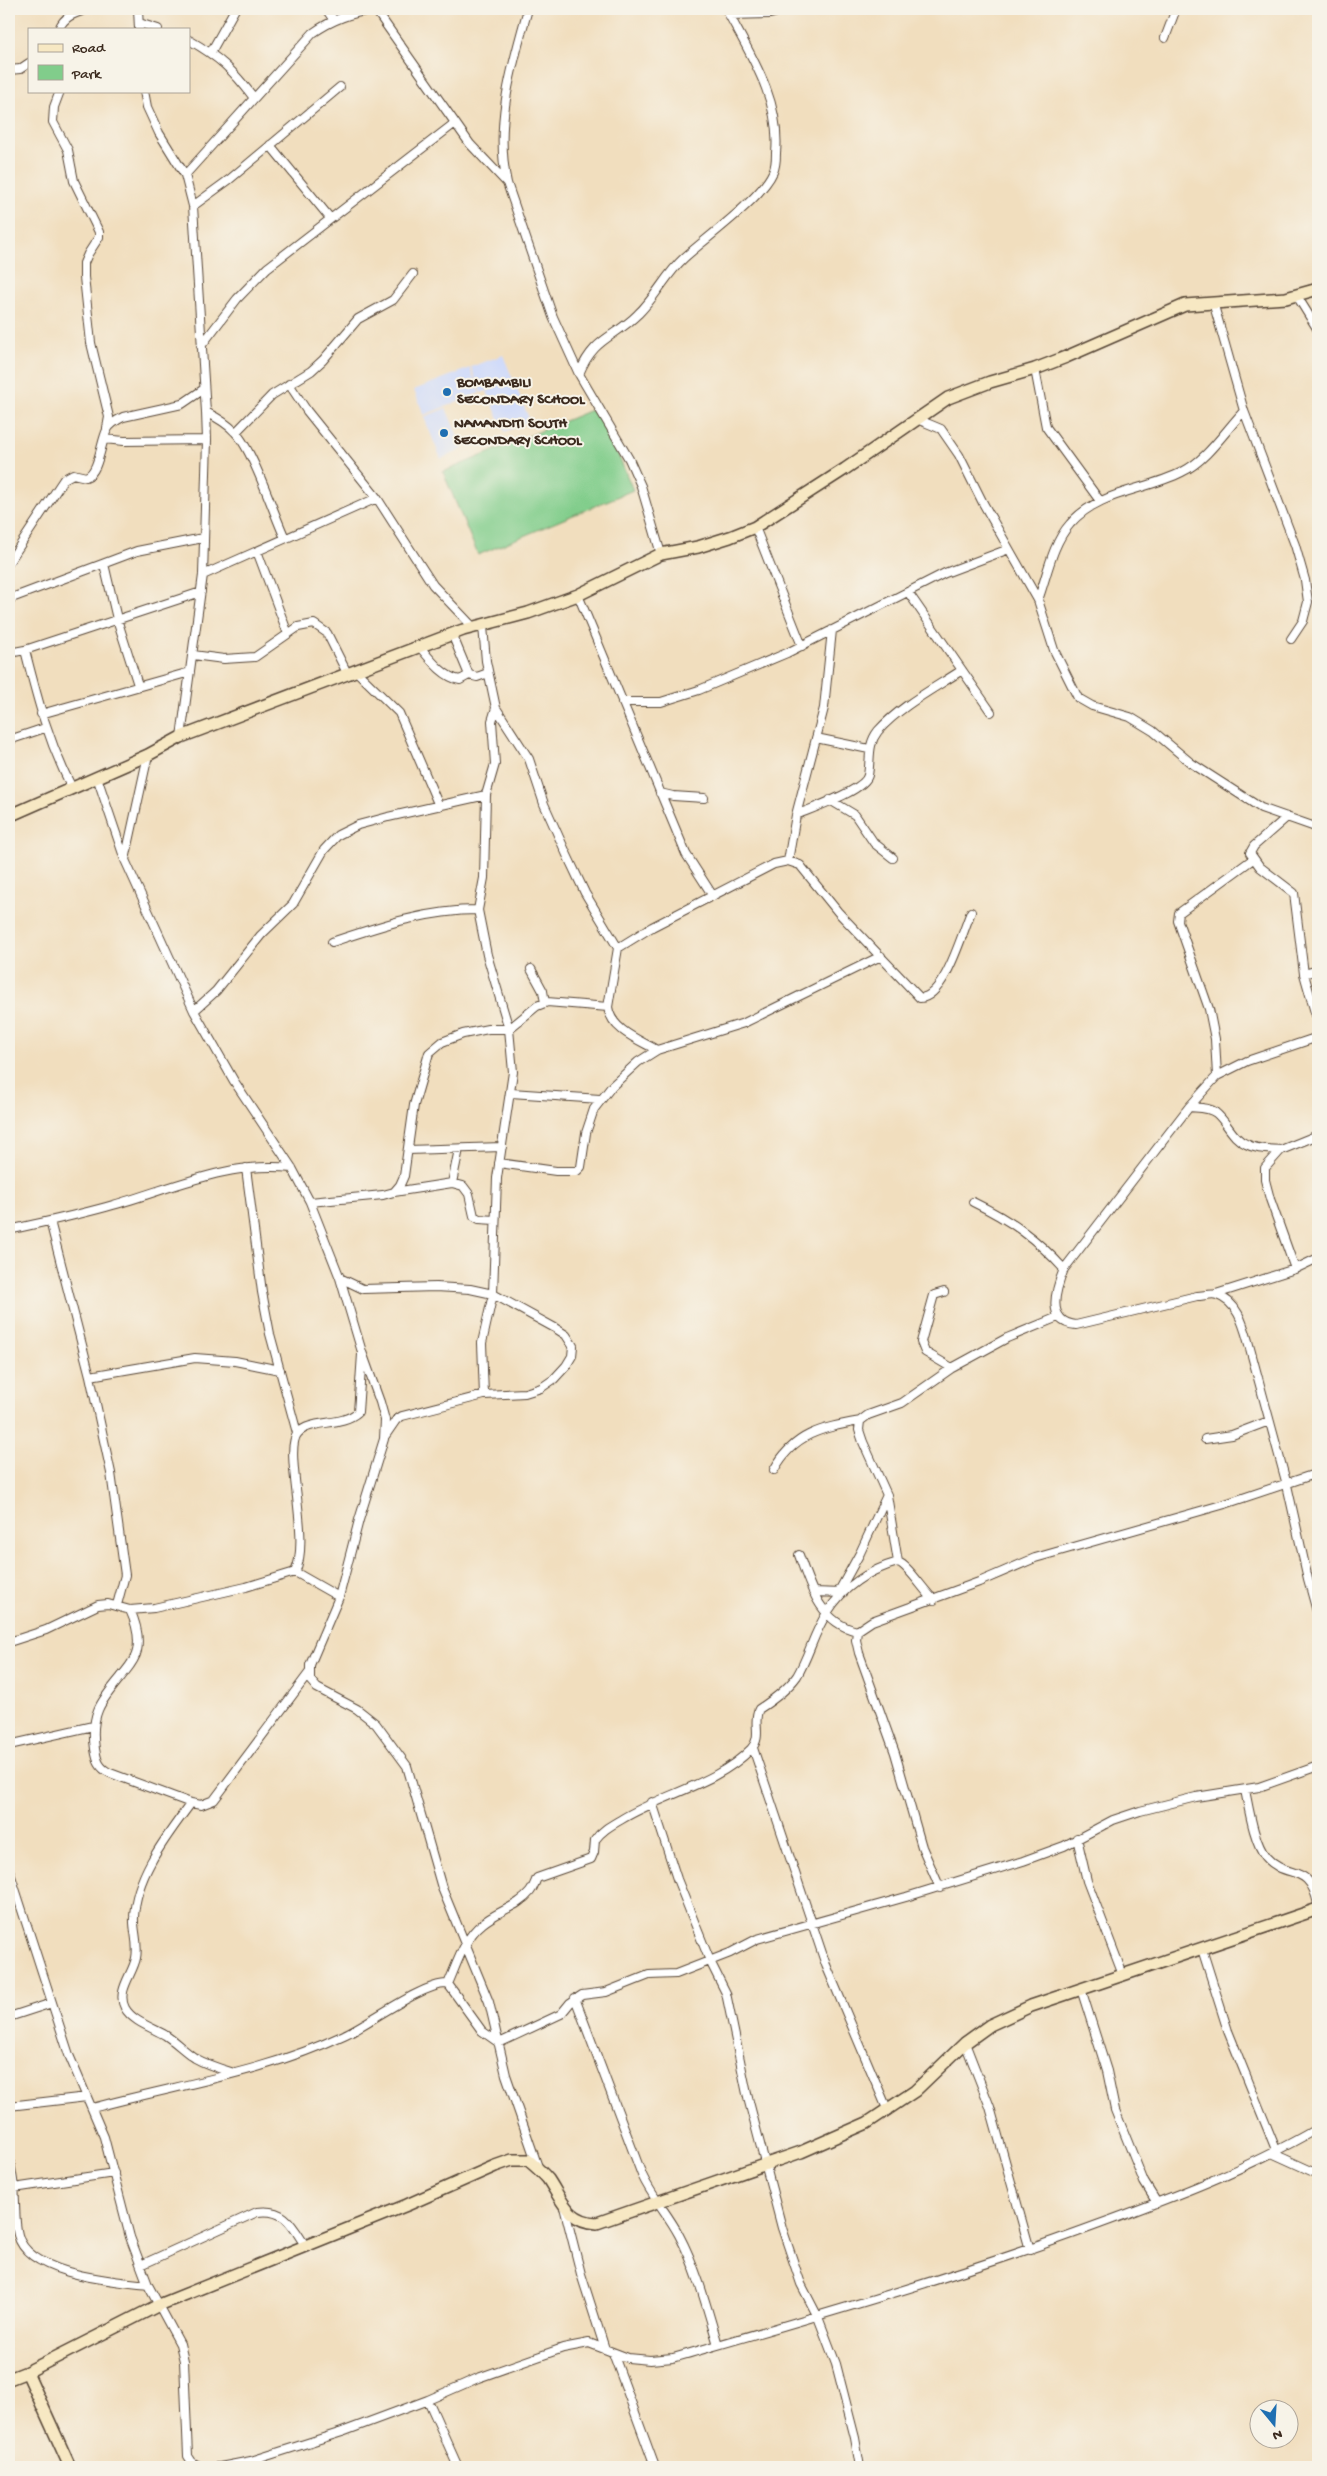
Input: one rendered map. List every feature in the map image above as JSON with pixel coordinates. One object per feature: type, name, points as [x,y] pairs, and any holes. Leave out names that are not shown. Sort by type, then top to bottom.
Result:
[{"type":"street","points":[[59,28],[62,21],[70,15],[88,9]]},
{"type":"street","points":[[138,9],[139,26],[152,28]]},
{"type":"street","points":[[211,52],[235,9]]},
{"type":"street","points":[[326,9],[333,20]]},
{"type":"street","points":[[185,175],[313,33],[333,20],[356,12],[375,9],[470,144],[507,183]]},
{"type":"street","points":[[528,9],[508,90],[502,126],[502,162],[507,183],[553,317],[579,374],[629,459],[641,486],[661,554]]},
{"type":"street","points":[[579,374],[592,349],[637,316],[671,271],[752,198],[773,172],[777,148],[777,125],[772,103],[727,12],[770,14],[788,9]]},
{"type":"street","points":[[1165,38],[1176,9]]},
{"type":"street","points":[[190,41],[211,52],[232,70],[254,98]]},
{"type":"street","points":[[9,70],[20,69],[28,64]]},
{"type":"street","points":[[193,206],[230,179],[340,87]]},
{"type":"street","points":[[9,561],[64,479],[73,474],[86,477],[93,472],[109,417],[91,343],[84,277],[84,263],[99,237],[99,232],[74,182],[68,150],[53,122],[54,107],[60,92]]},
{"type":"street","points":[[144,92],[147,107],[158,133],[185,175],[193,206],[206,412],[207,440],[203,575],[181,737]]},
{"type":"street","points":[[201,346],[251,283],[330,218],[455,123]]},
{"type":"street","points":[[270,145],[330,218]]},
{"type":"street","points":[[236,432],[260,406],[323,360],[358,319],[393,300],[413,274]]},
{"type":"street","points":[[10,813],[148,755],[181,737],[452,634],[578,595],[661,554],[722,540],[756,527],[829,480],[948,398],[990,382],[1035,369],[1107,341],[1186,305],[1297,296],[1318,289]]},
{"type":"street","points":[[1297,296],[1318,330]]},
{"type":"street","points":[[1213,302],[1244,411],[1295,544],[1305,580],[1308,602],[1303,620],[1291,638]]},
{"type":"street","points":[[1035,369],[1046,427],[1063,453],[1100,501]]},
{"type":"street","points":[[289,384],[312,418],[377,498],[433,585],[478,627],[496,708],[529,759],[544,804],[574,870],[589,901],[618,948],[608,1007],[609,1015],[614,1023],[657,1050]]},
{"type":"street","points":[[107,428],[123,418],[182,404],[204,390]]},
{"type":"street","points":[[1038,600],[1058,545],[1068,526],[1082,510],[1100,501],[1183,472],[1200,460],[1244,411]]},
{"type":"street","points":[[206,412],[236,432],[250,454],[285,538]]},
{"type":"street","points":[[917,419],[932,423],[942,429],[948,437],[1038,600],[1054,650],[1078,698],[1092,706],[1130,717],[1153,731],[1191,763],[1261,808],[1318,828]]},
{"type":"street","points":[[104,439],[124,441],[207,440]]},
{"type":"street","points":[[203,575],[377,498]]},
{"type":"street","points":[[756,527],[802,646]]},
{"type":"street","points":[[9,599],[137,551],[203,538]]},
{"type":"street","points":[[622,702],[662,702],[738,675],[802,646],[945,573],[1009,549]]},
{"type":"street","points":[[257,551],[288,634]]},
{"type":"street","points":[[104,564],[117,618],[138,685]]},
{"type":"street","points":[[9,653],[25,650],[117,618],[201,592]]},
{"type":"street","points":[[908,592],[992,712]]},
{"type":"street","points":[[578,595],[686,854],[713,896]]},
{"type":"street","points":[[193,656],[255,657],[298,627],[314,624],[327,633],[352,672],[398,713],[439,806]]},
{"type":"street","points":[[788,861],[796,815],[824,708],[832,630]]},
{"type":"street","points":[[452,634],[469,675]]},
{"type":"street","points":[[420,646],[433,662],[452,678],[460,680],[469,675],[477,677],[488,673]]},
{"type":"street","points":[[25,650],[41,714],[54,754],[72,788]]},
{"type":"street","points":[[796,815],[864,783],[868,776],[869,748],[877,732],[889,720],[962,670]]},
{"type":"street","points":[[41,714],[138,685],[190,672]]},
{"type":"street","points":[[484,1396],[482,1343],[493,1294],[499,1163],[511,1093],[513,1054],[509,1028],[484,946],[478,910],[484,878],[486,796],[495,764],[492,721],[496,708]]},
{"type":"street","points":[[9,740],[46,728]]},
{"type":"street","points":[[816,738],[869,748]]},
{"type":"street","points":[[125,860],[148,755]]},
{"type":"street","points":[[97,777],[125,860],[194,1011],[234,1080],[292,1168],[310,1202],[340,1278],[385,1420],[384,1439],[359,1520],[340,1597],[309,1673],[214,1800],[201,1806],[104,1770],[97,1757],[93,1726],[101,1702],[130,1666],[137,1652],[138,1636],[130,1610]]},
{"type":"street","points":[[660,793],[673,796],[704,798]]},
{"type":"street","points":[[194,1011],[216,991],[260,935],[292,904],[324,850],[338,835],[358,826],[388,817],[486,796]]},
{"type":"street","points":[[830,800],[855,815],[874,842],[893,858]]},
{"type":"street","points":[[1287,817],[1254,846],[1250,853],[1252,859],[1294,893],[1304,974],[1318,1023]]},
{"type":"street","points":[[1217,1076],[1215,1039],[1209,1009],[1178,920],[1179,913],[1252,859]]},
{"type":"street","points":[[618,948],[652,927],[774,864],[788,861],[800,865],[838,912],[881,956],[916,996],[926,998],[936,990],[949,969],[971,912]]},
{"type":"street","points":[[332,942],[420,915],[455,910],[478,910]]},
{"type":"street","points":[[499,1163],[556,1171],[578,1171],[581,1167],[586,1132],[594,1109],[600,1099],[638,1062],[657,1050],[744,1023],[881,956]]},
{"type":"street","points":[[531,969],[543,991],[545,1003]]},
{"type":"street","points":[[1304,974],[1318,970]]},
{"type":"street","points":[[394,1192],[404,1176],[414,1105],[429,1053],[442,1042],[463,1034],[488,1029],[509,1028],[537,1006],[545,1003],[608,1007]]},
{"type":"street","points":[[1318,1037],[1247,1061],[1217,1076],[1189,1107],[1064,1269],[1056,1288],[1055,1304],[1058,1316],[1067,1324],[1076,1325],[1174,1301],[1216,1294],[1295,1269],[1318,1258]]},
{"type":"street","points":[[511,1093],[600,1099]]},
{"type":"street","points":[[1189,1107],[1206,1109],[1216,1113],[1234,1136],[1246,1144],[1261,1149],[1281,1150],[1318,1135]]},
{"type":"street","points":[[408,1150],[502,1147]]},
{"type":"street","points":[[452,1183],[459,1149]]},
{"type":"street","points":[[1281,1150],[1266,1168],[1265,1180],[1295,1269]]},
{"type":"street","points":[[9,1230],[114,1205],[224,1170],[273,1166],[292,1168]]},
{"type":"street","points":[[246,1168],[262,1292],[270,1334],[298,1433]]},
{"type":"street","points":[[310,1202],[383,1195],[452,1183],[466,1189],[474,1216],[479,1219],[495,1220]]},
{"type":"street","points":[[972,1202],[999,1215],[1036,1240],[1064,1269]]},
{"type":"street","points":[[50,1221],[90,1376],[111,1473],[126,1576],[118,1605]]},
{"type":"street","points":[[340,1278],[363,1289],[436,1287],[470,1289],[493,1294],[566,1335],[573,1346],[572,1356],[554,1379],[541,1388],[525,1393],[484,1396],[402,1416],[396,1420],[384,1439]]},
{"type":"street","points":[[944,1292],[934,1295],[921,1342],[926,1352],[952,1368]]},
{"type":"street","points":[[1216,1294],[1232,1305],[1241,1319],[1287,1485],[1318,1615]]},
{"type":"street","points":[[774,1470],[790,1447],[802,1437],[819,1430],[860,1421],[868,1415],[902,1403],[952,1368],[1007,1338],[1058,1316]]},
{"type":"street","points":[[295,1572],[300,1562],[302,1543],[293,1447],[298,1433],[305,1428],[351,1419],[358,1412],[362,1352]]},
{"type":"street","points":[[90,1376],[143,1365],[195,1358],[235,1361],[280,1370]]},
{"type":"street","points":[[860,1421],[859,1430],[863,1442],[886,1495],[898,1562]]},
{"type":"street","points":[[1205,1439],[1232,1435],[1269,1421]]},
{"type":"street","points":[[940,1888],[922,1846],[895,1753],[859,1653],[856,1640],[857,1631],[872,1621],[934,1600],[1035,1558],[1287,1485],[1318,1473]]},
{"type":"street","points":[[448,1984],[465,1945],[482,1923],[525,1898],[533,1888],[537,1878],[591,1859],[598,1835],[652,1802],[721,1772],[753,1748],[757,1736],[757,1713],[785,1689],[796,1676],[826,1613],[840,1593],[860,1553],[886,1495]]},
{"type":"street","points":[[800,1555],[813,1592],[826,1613],[837,1624],[857,1631]]},
{"type":"street","points":[[813,1592],[840,1593],[856,1582],[888,1565],[898,1562],[904,1564],[923,1590],[934,1600]]},
{"type":"street","points":[[9,1642],[37,1633],[98,1605],[118,1605],[130,1610],[181,1602],[246,1587],[295,1572],[340,1597]]},
{"type":"street","points":[[309,1673],[310,1680],[317,1688],[357,1709],[376,1724],[407,1766],[442,1888],[488,2002],[506,2075],[539,2169],[564,2208],[581,2274],[605,2349]]},
{"type":"street","points":[[9,1745],[93,1726]]},
{"type":"street","points":[[753,1748],[826,1965],[888,2111]]},
{"type":"street","points":[[499,2043],[561,2014],[575,1998],[606,1992],[649,1975],[676,1974],[710,1961],[757,1939],[940,1888],[1052,1852],[1113,1820],[1140,1811],[1196,1797],[1244,1790],[1318,1766]]},
{"type":"street","points":[[1244,1790],[1260,1847],[1265,1856],[1279,1867],[1308,1879],[1313,1886],[1318,1904]]},
{"type":"street","points":[[652,1802],[677,1879],[730,2006],[738,2056],[764,2164],[792,2259],[801,2284],[818,2317],[848,2406],[860,2467]]},
{"type":"street","points":[[191,1803],[160,1846],[140,1890],[134,1918],[138,1950],[132,1972],[125,1984],[122,1998],[124,2007],[133,2017],[167,2036],[197,2059],[234,2073]]},
{"type":"street","points":[[1077,1838],[1090,1888],[1123,1976]]},
{"type":"street","points":[[9,1870],[69,2055],[104,2138],[114,2173],[120,2205],[148,2285],[180,2344],[184,2361],[187,2448],[188,2456],[195,2466],[220,2467],[252,2464],[428,2400],[478,2378],[562,2348],[589,2343],[628,2358],[650,2360],[673,2358],[818,2317],[1030,2250],[1157,2203],[1275,2153],[1318,2128]]},
{"type":"street","points":[[564,2208],[581,2220],[598,2223],[823,2143],[888,2111],[935,2073],[964,2043],[990,2025],[1031,2006],[1318,1909]]},
{"type":"street","points":[[1202,1949],[1228,2031],[1275,2153],[1318,2174]]},
{"type":"street","points":[[455,1969],[471,1960]]},
{"type":"street","points":[[92,2108],[159,2090],[250,2070],[333,2040],[360,2028],[421,1992],[442,1984],[448,1984]]},
{"type":"street","points":[[448,1984],[482,2031],[499,2043]]},
{"type":"street","points":[[1081,1990],[1107,2071],[1115,2110],[1144,2182],[1157,2203]]},
{"type":"street","points":[[575,1998],[642,2176],[672,2223],[687,2252],[718,2345]]},
{"type":"street","points":[[9,2017],[52,2003]]},
{"type":"street","points":[[964,2043],[990,2107],[997,2137],[1010,2172],[1030,2250]]},
{"type":"street","points":[[9,2106],[87,2097]]},
{"type":"street","points":[[9,2158],[18,2234],[23,2248],[62,2270],[98,2279],[148,2285]]},
{"type":"street","points":[[9,2378],[27,2372],[159,2305],[306,2246],[495,2166],[512,2160],[528,2160],[539,2169]]},
{"type":"street","points":[[14,2188],[114,2173]]},
{"type":"street","points":[[141,2265],[257,2212],[271,2210],[280,2214],[306,2246]]},
{"type":"street","points":[[613,2352],[655,2467]]},
{"type":"street","points":[[27,2372],[70,2467]]},
{"type":"street","points":[[428,2400],[458,2467]]},
{"type":"shaded area","points":[[503,355],[530,421],[505,432],[487,392],[495,388],[481,393],[471,367]]},
{"type":"shaded area","name":"BOMBAMBILI SECONDARY SCHOOL","points":[[470,368],[480,393],[424,415],[414,390]]},
{"type":"shaded area","name":"NAMANDITI SOUTH SECONDARY SCHOOL","points":[[446,408],[463,449],[441,459],[424,417]]},
{"type":"green space","points":[[598,407],[633,490],[478,555],[443,472]]},
{"type":"place","name":"BOMBAMBILI SECONDARY SCHOOL","points":[[447,392]]},
{"type":"place","name":"NAMANDITI SOUTH SECONDARY SCHOOL","points":[[444,433]]}]
